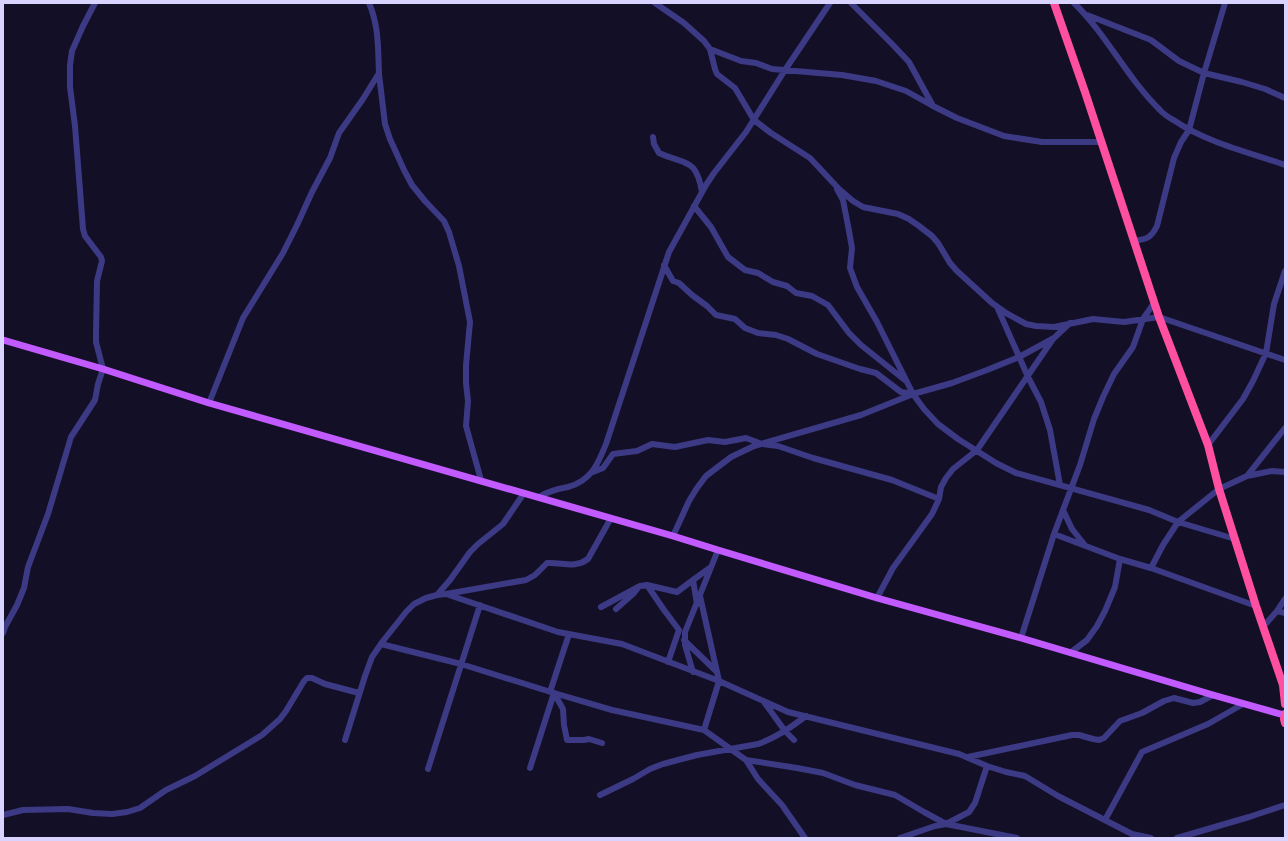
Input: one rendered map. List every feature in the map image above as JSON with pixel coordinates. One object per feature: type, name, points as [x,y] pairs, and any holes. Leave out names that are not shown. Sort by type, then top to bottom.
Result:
[{"type":"highway","points":[[1054,3],[1102,142],[1154,303],[1208,445],[1218,489],[1284,687],[1285,704]]},
{"type":"main road","points":[[3,340],[103,369],[209,403],[673,536],[877,598],[1021,638],[1285,717]]},
{"type":"street","points":[[3,633],[24,588],[28,567],[48,514],[71,437],[93,403],[103,369],[96,342],[97,281],[102,261],[101,257],[85,236],[83,229],[75,126],[69,82],[72,51],[95,3]]},
{"type":"street","points":[[369,3],[373,11],[378,36],[379,73],[385,124],[390,140],[412,185],[444,221],[449,232],[459,266],[470,322],[466,365],[468,401],[466,426],[481,480]]},
{"type":"street","points":[[655,3],[704,41],[710,49],[717,74],[735,88],[754,120],[771,133],[810,158],[846,196],[863,207],[898,214],[919,226],[932,236],[957,271],[998,308],[1026,324],[1036,326],[1054,326],[1093,319],[1124,322],[1159,317],[1285,360]]},
{"type":"street","points":[[539,497],[548,492],[577,484],[593,472],[598,464],[606,444],[669,252],[714,173],[736,146],[754,120],[785,70],[830,3]]},
{"type":"street","points":[[851,3],[909,62],[933,106]]},
{"type":"street","points":[[1074,3],[1086,14],[1138,86],[1161,111],[1189,130],[1215,142],[1285,165]]},
{"type":"street","points":[[1134,241],[1145,240],[1153,234],[1157,226],[1174,158],[1181,142],[1189,130],[1225,3]]},
{"type":"street","points":[[1086,14],[1151,40],[1179,61],[1204,73],[1242,82],[1285,98]]},
{"type":"street","points":[[710,49],[741,61],[756,63],[772,69],[842,75],[876,81],[906,91],[957,118],[1004,136],[1042,142],[1102,142]]},
{"type":"street","points":[[209,403],[243,318],[283,253],[330,158],[341,130],[379,73]]},
{"type":"street","points":[[653,138],[654,144],[659,153],[691,164],[700,179],[702,192]]},
{"type":"street","points":[[833,181],[843,200],[852,248],[850,268],[857,287],[878,322],[913,394],[938,424],[958,439],[996,463],[1016,473],[1149,510],[1178,522],[1234,539]]},
{"type":"street","points":[[694,206],[711,228],[728,258],[745,270],[758,273],[773,282],[787,286],[796,293],[812,296],[828,305],[849,333],[907,382]]},
{"type":"street","points":[[664,265],[673,281],[679,283],[716,315],[735,319],[745,328],[758,333],[776,335],[788,339],[817,354],[876,373],[901,392],[913,394]]},
{"type":"street","points":[[1208,445],[1243,399],[1266,353],[1274,304],[1285,271]]},
{"type":"street","points":[[1021,638],[1054,534],[1080,466],[1094,419],[1114,374],[1133,347],[1143,319],[1154,303]]},
{"type":"street","points":[[998,308],[1046,416],[1060,485]]},
{"type":"street","points":[[877,598],[893,568],[932,514],[940,499],[941,487],[946,478],[953,469],[977,450],[1054,338],[1070,323]]},
{"type":"street","points":[[673,536],[689,501],[706,476],[731,457],[762,444],[861,415],[913,394],[952,383],[1019,356],[1054,338]]},
{"type":"street","points":[[1247,476],[1285,428]]},
{"type":"street","points":[[593,472],[603,468],[613,454],[637,451],[652,444],[675,447],[708,440],[725,442],[746,438],[762,444],[778,446],[813,458],[880,477],[940,499]]},
{"type":"street","points":[[1151,568],[1163,545],[1178,522],[1218,489],[1247,476],[1272,471],[1285,472]]},
{"type":"street","points":[[437,595],[470,552],[503,524],[524,493]]},
{"type":"street","points":[[1063,510],[1072,529],[1085,545]]},
{"type":"street","points":[[345,740],[372,657],[406,612],[414,604],[426,598],[437,595],[520,582],[535,575],[547,563],[574,565],[582,563],[588,558],[610,518]]},
{"type":"street","points":[[1054,534],[1120,559],[1151,568],[1256,606]]},
{"type":"street","points":[[693,672],[684,640],[685,632],[718,550]]},
{"type":"street","points":[[1070,653],[1087,640],[1105,611],[1115,587],[1120,559]]},
{"type":"street","points":[[601,608],[638,587],[648,585],[677,592],[712,567]]},
{"type":"street","points":[[693,580],[697,604]]},
{"type":"street","points":[[648,585],[679,630],[668,662]]},
{"type":"street","points":[[616,609],[634,593],[638,587]]},
{"type":"street","points":[[446,594],[539,626],[569,634],[616,642],[719,681],[788,712],[968,757],[987,766],[1028,778],[1058,796],[1134,835],[1151,838]]},
{"type":"street","points":[[700,596],[719,681],[704,730]]},
{"type":"street","points":[[1263,627],[1285,599]]},
{"type":"street","points":[[428,769],[480,605]]},
{"type":"street","points":[[1277,611],[1285,613]]},
{"type":"street","points":[[530,768],[569,634]]},
{"type":"street","points":[[684,640],[717,672]]},
{"type":"street","points":[[381,644],[461,664],[612,710],[704,730],[746,760],[758,778],[782,805],[805,838]]},
{"type":"street","points":[[3,815],[24,810],[68,809],[112,814],[140,808],[166,790],[195,776],[262,735],[286,711],[307,678],[312,678],[325,684],[360,693]]},
{"type":"street","points":[[552,692],[563,710],[567,740],[584,740],[589,738],[602,743]]},
{"type":"street","points":[[968,757],[1072,735],[1079,735],[1099,740],[1104,738],[1120,721],[1164,701],[1178,698],[1194,703],[1200,702],[1213,695]]},
{"type":"street","points":[[762,700],[785,731],[794,740]]},
{"type":"street","points":[[1105,820],[1142,752],[1208,724],[1243,704]]},
{"type":"street","points":[[600,795],[633,780],[650,769],[663,764],[728,748],[758,744],[785,731],[806,716]]},
{"type":"street","points":[[746,760],[823,773],[854,785],[895,795],[946,824],[1017,838]]},
{"type":"street","points":[[900,838],[935,826],[946,824],[969,812],[975,803],[987,766]]},
{"type":"street","points":[[1177,838],[1285,805]]}]
